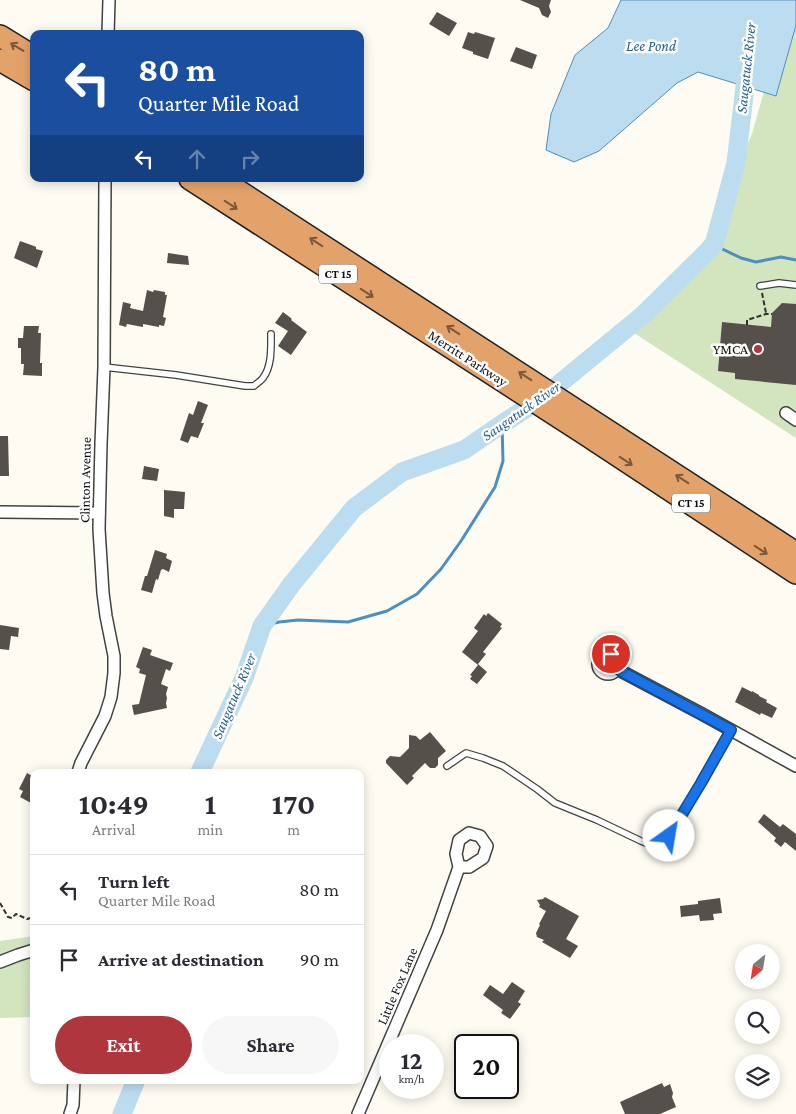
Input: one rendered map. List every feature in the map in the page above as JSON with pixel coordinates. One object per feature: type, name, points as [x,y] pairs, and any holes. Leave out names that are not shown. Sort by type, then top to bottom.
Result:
[{"type":"highway","points":[[0,36],[30,55]]},
{"type":"highway","points":[[0,60],[30,78]]},
{"type":"highway","name":"Merritt Parkway","points":[[195,182],[490,363]]},
{"type":"highway","name":"Merritt Parkway","points":[[224,182],[490,363],[590,428],[796,553]]},
{"type":"highway","name":"Merritt Parkway","points":[[590,428],[796,573]]},
{"type":"street","points":[[108,30],[109,0]]},
{"type":"street","name":"Clinton Avenue","points":[[79,769],[105,716],[114,680],[114,656],[103,593],[99,513],[104,367],[105,182]]},
{"type":"street","points":[[786,413],[796,420]]},
{"type":"street","points":[[0,512],[99,513]]},
{"type":"street","points":[[617,669],[796,766]]},
{"type":"street","name":"Little Fox Lane","points":[[358,1114],[437,930],[459,867]]},
{"type":"street","points":[[0,962],[30,951]]},
{"type":"street","points":[[70,1114],[73,1105],[74,1084]]},
{"type":"lane","points":[[760,286],[778,283],[796,285]]},
{"type":"lane","points":[[104,367],[254,386],[264,378],[269,365],[271,334]]},
{"type":"lane","points":[[447,766],[466,753],[483,758],[503,766],[555,803],[656,847],[663,845],[731,730]]},
{"type":"path","points":[[760,286],[766,314]]},
{"type":"path","points":[[747,325],[748,320],[772,314]]},
{"type":"path","points":[[0,904],[8,917],[12,918],[16,914],[30,918]]},
{"type":"green space","points":[[796,0],[796,438],[631,331],[661,305],[684,268],[706,238],[752,134],[763,95],[773,24]]},
{"type":"green space","points":[[30,937],[30,1017],[0,1018],[0,941]]},
{"type":"water","name":"Lee Pond","points":[[621,0],[796,0],[796,25],[776,96],[698,72],[677,83],[599,151],[574,162],[546,150],[551,114],[575,55],[608,28]]},
{"type":"building","points":[[520,0],[551,0],[549,6],[551,12],[548,18],[542,15],[539,8]]},
{"type":"building","points":[[437,12],[457,23],[449,36],[429,24]]},
{"type":"building","points":[[468,32],[474,34],[475,32],[495,38],[488,59],[462,48]]},
{"type":"building","points":[[516,47],[537,55],[532,69],[510,61]]},
{"type":"building","points":[[20,241],[43,251],[37,268],[14,258]]},
{"type":"building","points":[[168,253],[188,256],[189,265],[167,263]]},
{"type":"building","points":[[147,290],[165,292],[165,295],[167,295],[163,317],[166,318],[164,326],[143,324],[143,327],[127,324],[126,327],[119,325],[123,302],[131,304],[130,308],[143,311]]},
{"type":"building","name":"YMCA","points":[[782,303],[796,304],[796,385],[735,379],[735,373],[718,371],[722,322],[771,327],[772,313]]},
{"type":"building","points":[[283,312],[307,332],[291,355],[278,346],[288,331],[275,323]]},
{"type":"building","points":[[24,326],[39,326],[38,333],[41,333],[40,363],[42,363],[42,376],[23,375],[24,364],[21,364],[21,348],[18,348],[18,338],[23,338]]},
{"type":"building","points":[[198,401],[208,405],[201,423],[204,423],[198,438],[191,436],[188,443],[180,440],[189,413],[193,415]]},
{"type":"building","points":[[0,436],[8,436],[9,476],[0,476]]},
{"type":"building","points":[[144,466],[159,469],[157,481],[142,479]]},
{"type":"building","points":[[164,490],[185,492],[184,509],[174,509],[174,518],[164,516]]},
{"type":"building","points":[[155,550],[167,554],[166,558],[172,561],[169,572],[161,570],[152,593],[141,590]]},
{"type":"building","points":[[488,613],[502,624],[500,627],[502,628],[483,652],[486,654],[478,664],[487,672],[477,684],[470,679],[472,676],[470,675],[478,665],[462,652],[478,631],[474,628],[484,614],[486,616]]},
{"type":"building","points":[[0,625],[19,628],[18,637],[11,636],[9,650],[0,649]]},
{"type":"building","points":[[143,647],[152,650],[150,655],[173,663],[170,671],[166,669],[161,684],[168,687],[166,694],[167,708],[134,715],[132,705],[139,704],[146,675],[139,673],[140,669],[136,667]]},
{"type":"building","points":[[742,687],[759,695],[767,700],[766,702],[777,708],[772,718],[761,713],[760,715],[735,702]]},
{"type":"building","points":[[430,732],[446,751],[438,758],[438,765],[435,768],[430,768],[425,763],[412,776],[414,778],[407,785],[386,763],[386,760],[390,756],[400,757],[409,748],[409,735],[416,736],[420,740]]},
{"type":"building","points":[[27,773],[30,775],[30,802],[20,797],[23,791],[19,789]]},
{"type":"building","points":[[764,814],[780,827],[783,824],[796,834],[796,851],[785,842],[781,847],[774,841],[776,838],[758,822]]},
{"type":"building","points":[[545,897],[579,916],[566,939],[578,946],[570,958],[542,942],[544,940],[537,937],[536,933],[539,924],[546,911],[539,907],[540,905],[537,900]]},
{"type":"building","points":[[720,898],[722,913],[713,914],[714,920],[700,921],[699,915],[681,917],[680,906],[698,904],[698,901]]},
{"type":"building","points":[[512,982],[525,991],[518,1002],[521,1004],[510,1019],[501,1013],[503,1010],[483,995],[490,985],[503,994]]},
{"type":"building","points":[[662,1083],[664,1087],[670,1084],[676,1107],[660,1114],[625,1114],[620,1102]]},
{"type":"waterway","name":"Saugatuck River","points":[[201,769],[244,678],[262,626],[291,585],[354,508],[402,472],[464,450],[542,398],[643,315],[714,245],[736,163],[748,61]]},
{"type":"waterway","points":[[714,245],[741,258],[756,262],[781,257],[796,260]]},
{"type":"waterway","points":[[262,626],[298,620],[348,622],[387,611],[417,594],[441,569],[495,487],[503,461],[502,424]]},
{"type":"waterway","name":"Saugatuck River","points":[[122,1114],[134,1084]]},
{"type":"place","name":"YMCA","points":[[758,349]]},
{"type":"route","points":[[611,654],[618,660],[617,669],[731,730],[669,836]]}]
